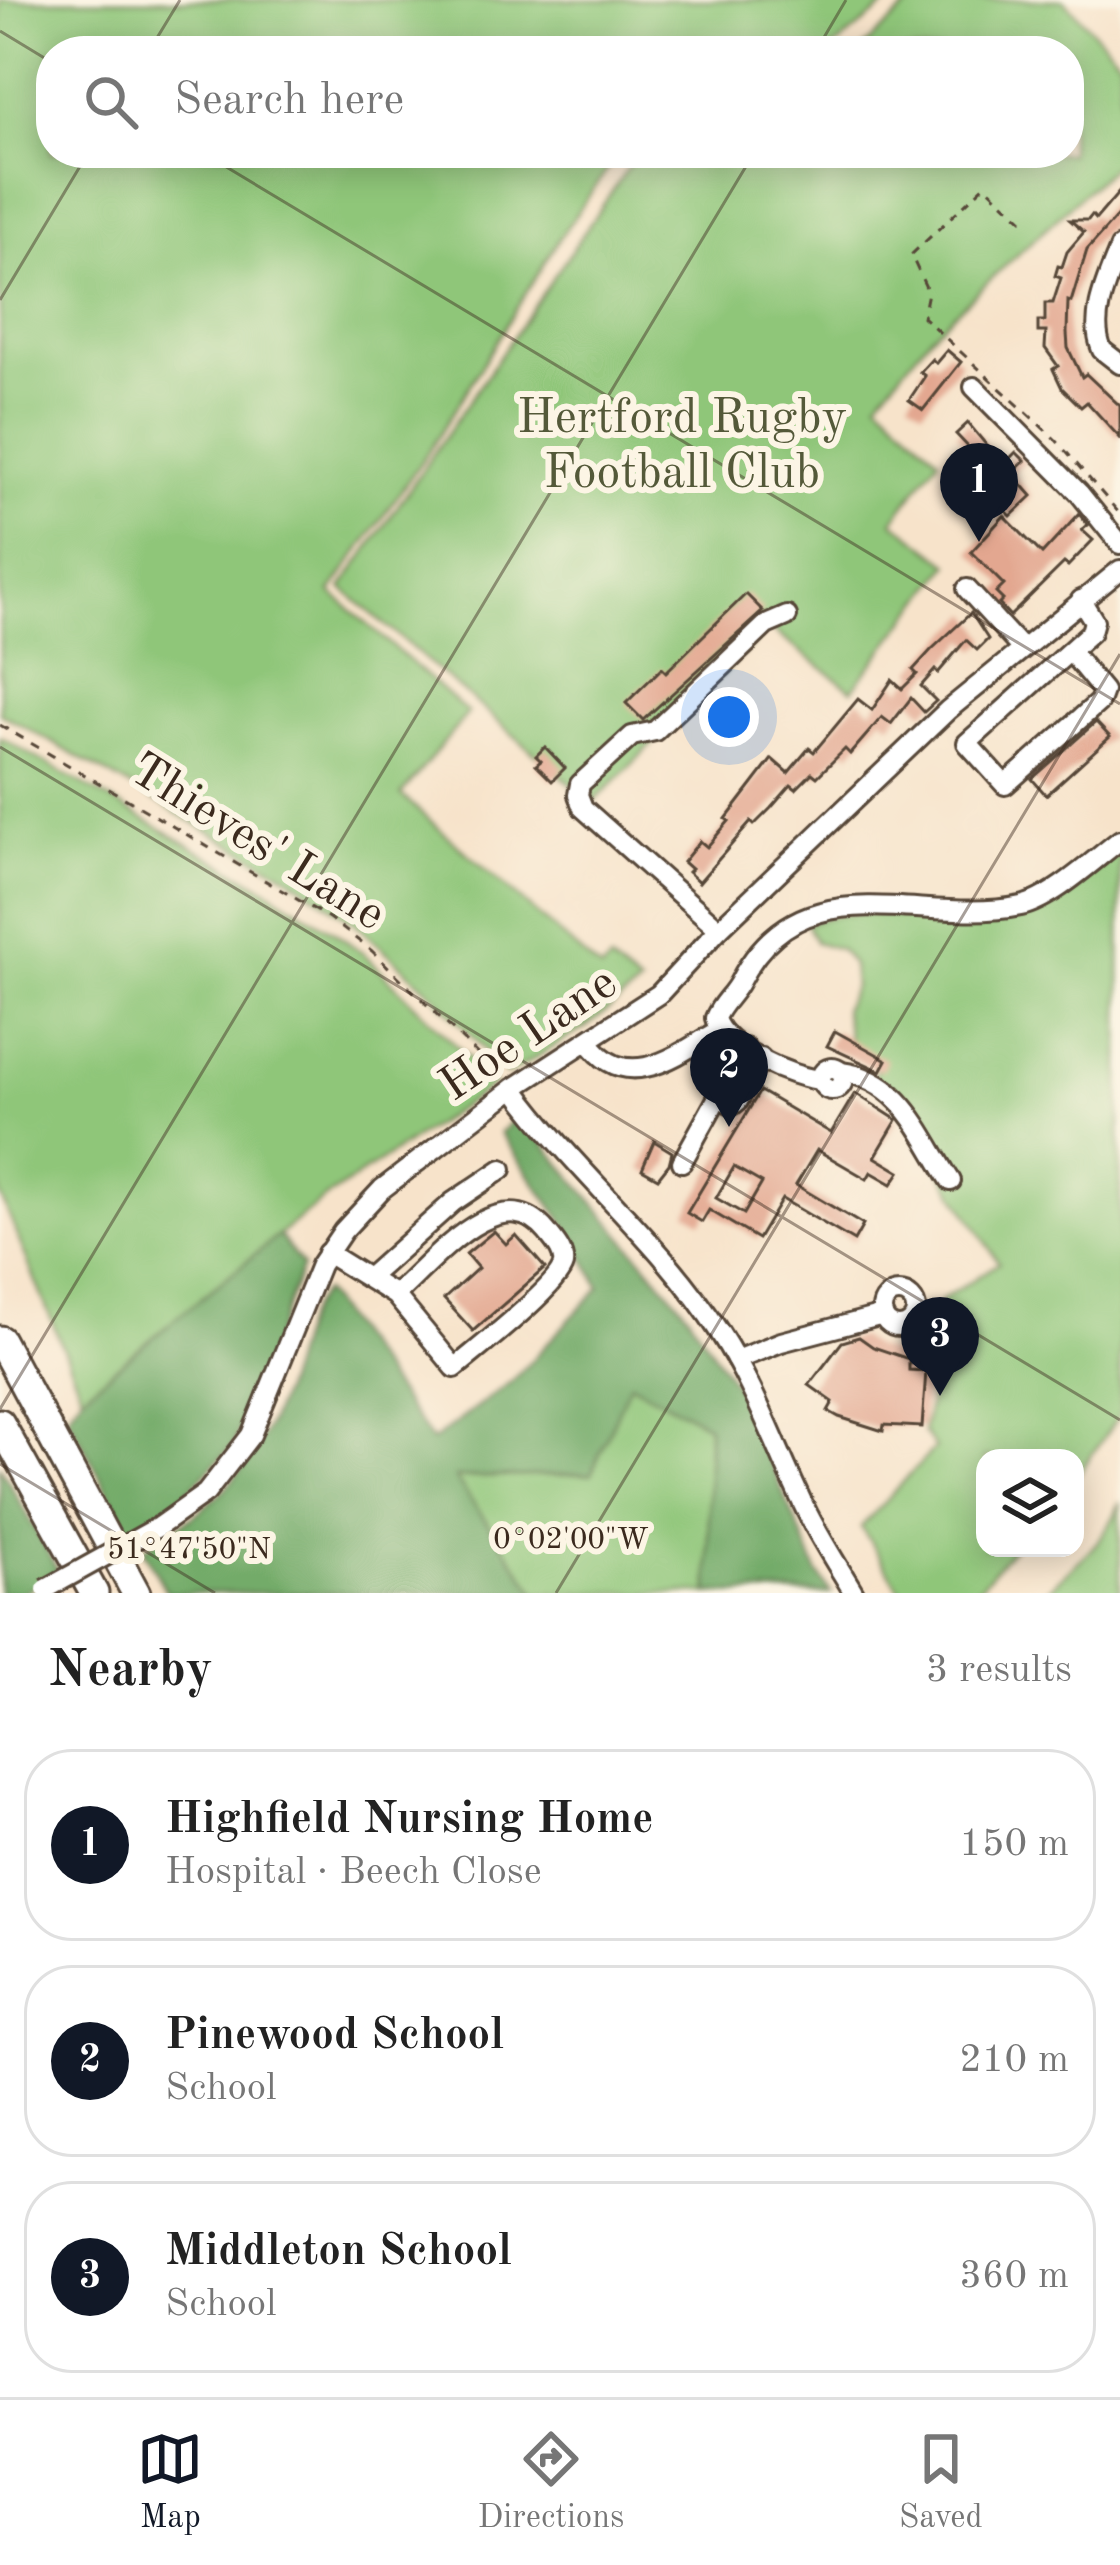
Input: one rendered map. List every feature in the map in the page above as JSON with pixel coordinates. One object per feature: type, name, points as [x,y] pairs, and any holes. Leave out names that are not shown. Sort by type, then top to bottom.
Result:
[{"type":"highway","points":[[0,1327],[19,1378]]},
{"type":"highway","points":[[0,1340],[136,1593]]},
{"type":"highway","points":[[0,1423],[94,1593]]},
{"type":"street","points":[[1120,247],[1104,287],[1097,325],[1102,350],[1120,364]]},
{"type":"street","points":[[974,387],[1079,493],[1120,544]]},
{"type":"street","name":"Hoe Lane","points":[[43,1591],[158,1527],[206,1493],[251,1435],[327,1253],[382,1189],[514,1088],[659,994],[719,929],[948,710],[1120,570]]},
{"type":"street","points":[[967,589],[1021,648]]},
{"type":"street","points":[[1070,651],[1103,691],[1099,703],[1005,785],[967,743],[1091,632],[1094,621],[1082,600]]},
{"type":"street","points":[[719,929],[583,808],[580,784],[632,736],[655,731],[766,625],[787,616]]},
{"type":"street","points":[[951,1181],[892,1091],[869,1078],[841,1072],[838,1089],[827,1089],[821,1080],[796,1078],[718,1030],[715,1018],[721,1005],[747,967],[793,923],[823,909],[896,906],[967,913],[1026,905],[1120,840]]},
{"type":"street","points":[[588,1041],[615,1068],[633,1069],[673,1056],[718,1030]]},
{"type":"street","points":[[682,1162],[719,1097],[753,1053]]},
{"type":"street","points":[[514,1088],[562,1150],[673,1270],[736,1360],[807,1512],[854,1593]]},
{"type":"street","points":[[368,1278],[453,1202],[502,1169]]},
{"type":"street","points":[[327,1253],[395,1295],[454,1369],[544,1290],[562,1266],[562,1255],[530,1217],[497,1213],[484,1217],[395,1295]]},
{"type":"street","points":[[736,1360],[781,1342],[883,1315]]},
{"type":"path","points":[[1023,220],[985,184],[911,255],[928,292],[923,317],[1056,440],[1120,514]]},
{"type":"path","name":"Thieves' Lane","points":[[0,725],[329,917],[372,951],[514,1088]]},
{"type":"green space","points":[[0,0],[893,0],[849,36],[36,36],[36,168],[608,168],[562,234],[436,440],[331,592],[468,713],[401,795],[601,971],[610,962],[640,986],[586,1027],[507,1075],[437,998],[355,923],[290,877],[0,713]]},
{"type":"green space","name":"Hertford Rugby Football Club","points":[[916,0],[1064,0],[1120,60],[1120,159],[931,335],[878,400],[939,458],[893,521],[950,564],[852,690],[769,628],[593,803],[342,588],[628,168],[1084,168],[1084,36],[876,36]]},
{"type":"green space","points":[[0,737],[333,931],[364,954],[495,1084],[320,1202],[82,1395],[0,1194]]},
{"type":"green space","points":[[1120,844],[1120,1414],[1084,1466],[1084,1449],[976,1449],[976,1557],[1005,1557],[974,1593],[902,1593],[861,1527],[935,1448],[923,1432],[936,1370],[929,1362],[940,1354],[935,1342],[941,1300],[999,1263],[895,1099],[871,1081],[879,1065],[851,1049],[843,1010],[854,986],[852,965],[840,949],[815,942],[806,924],[854,914],[977,921],[1014,913]]},
{"type":"green space","points":[[519,1114],[683,1307],[739,1391],[831,1593],[709,1593],[708,1425],[630,1383],[591,1474],[455,1478],[537,1593],[167,1593],[143,1549],[216,1497],[249,1458],[275,1409],[305,1321],[323,1292],[432,1441],[512,1381],[600,1287],[568,1229],[500,1133]]},
{"type":"green space","points":[[279,1235],[302,1266],[233,1446],[173,1506],[130,1533],[67,1415],[82,1395]]},
{"type":"green space","points":[[629,1383],[708,1425],[709,1593],[537,1593],[455,1478],[591,1474]]},
{"type":"green space","points":[[0,1466],[58,1571],[23,1593],[0,1593]]},
{"type":"green space","points":[[1120,1502],[1120,1593],[1044,1593],[1084,1557]]},
{"type":"building","points":[[1120,191],[1120,213],[1087,250],[1068,301],[1067,333],[1068,348],[1082,377],[1086,374],[1120,406],[1120,438],[1087,402],[1081,407],[1062,388],[1053,369],[1058,366],[1045,348],[1046,332],[1038,332],[1038,321],[1045,321],[1045,303],[1053,303],[1061,278],[1055,276],[1058,266],[1062,267],[1067,252],[1084,232],[1070,220],[1088,220],[1092,215],[1096,219]]},
{"type":"building","points":[[947,350],[961,362],[923,410],[909,400],[925,376],[920,372]]},
{"type":"building","points":[[968,423],[1003,465],[1016,452],[1025,461],[1012,473],[1032,496],[1011,516],[1003,508],[1009,502],[1003,492],[968,455],[972,451],[956,434]]},
{"type":"building","points":[[1079,514],[1088,525],[1082,530],[1093,540],[1010,616],[996,593],[1004,585],[971,552],[1004,516],[1042,554]]},
{"type":"building","points":[[746,594],[763,611],[643,720],[626,703],[662,668],[666,672]]},
{"type":"building","points":[[971,613],[988,639],[977,650],[966,640],[938,673],[935,670],[921,686],[936,701],[924,712],[911,698],[891,724],[882,717],[850,754],[845,749],[817,777],[812,773],[796,789],[791,785],[699,882],[688,872],[691,869],[683,862],[700,841],[707,847],[772,759],[788,773],[809,748],[814,752],[858,699],[872,710],[892,680],[902,689],[932,649]]},
{"type":"building","points":[[1096,722],[1110,737],[1046,795],[1032,779]]},
{"type":"building","points":[[545,747],[565,768],[552,781],[536,765],[541,761],[536,756]]},
{"type":"building","points":[[835,1031],[887,1060],[881,1071],[827,1046]]},
{"type":"building","points":[[760,1091],[831,1133],[855,1093],[897,1120],[875,1157],[900,1172],[892,1184],[871,1172],[867,1179],[817,1150],[796,1185],[863,1225],[854,1241],[782,1199],[758,1239],[709,1210],[702,1222],[687,1213]],"holes":[[[734,1167],[762,1183],[744,1214],[716,1198]]]},
{"type":"building","points":[[654,1141],[672,1152],[658,1178],[642,1169]]},
{"type":"building","points":[[494,1231],[506,1244],[516,1235],[545,1268],[473,1331],[444,1299],[478,1268],[466,1254]]},
{"type":"building","points":[[859,1337],[909,1359],[909,1370],[926,1371],[922,1427],[884,1425],[883,1431],[839,1417],[828,1411],[833,1402],[809,1385],[842,1342]]},
{"type":"place","name":"Highfield Nursing Home","points":[[979,542]]},
{"type":"place","name":"Pinewood School","points":[[729,1127]]},
{"type":"place","name":"Middleton School","points":[[940,1396]]}]
